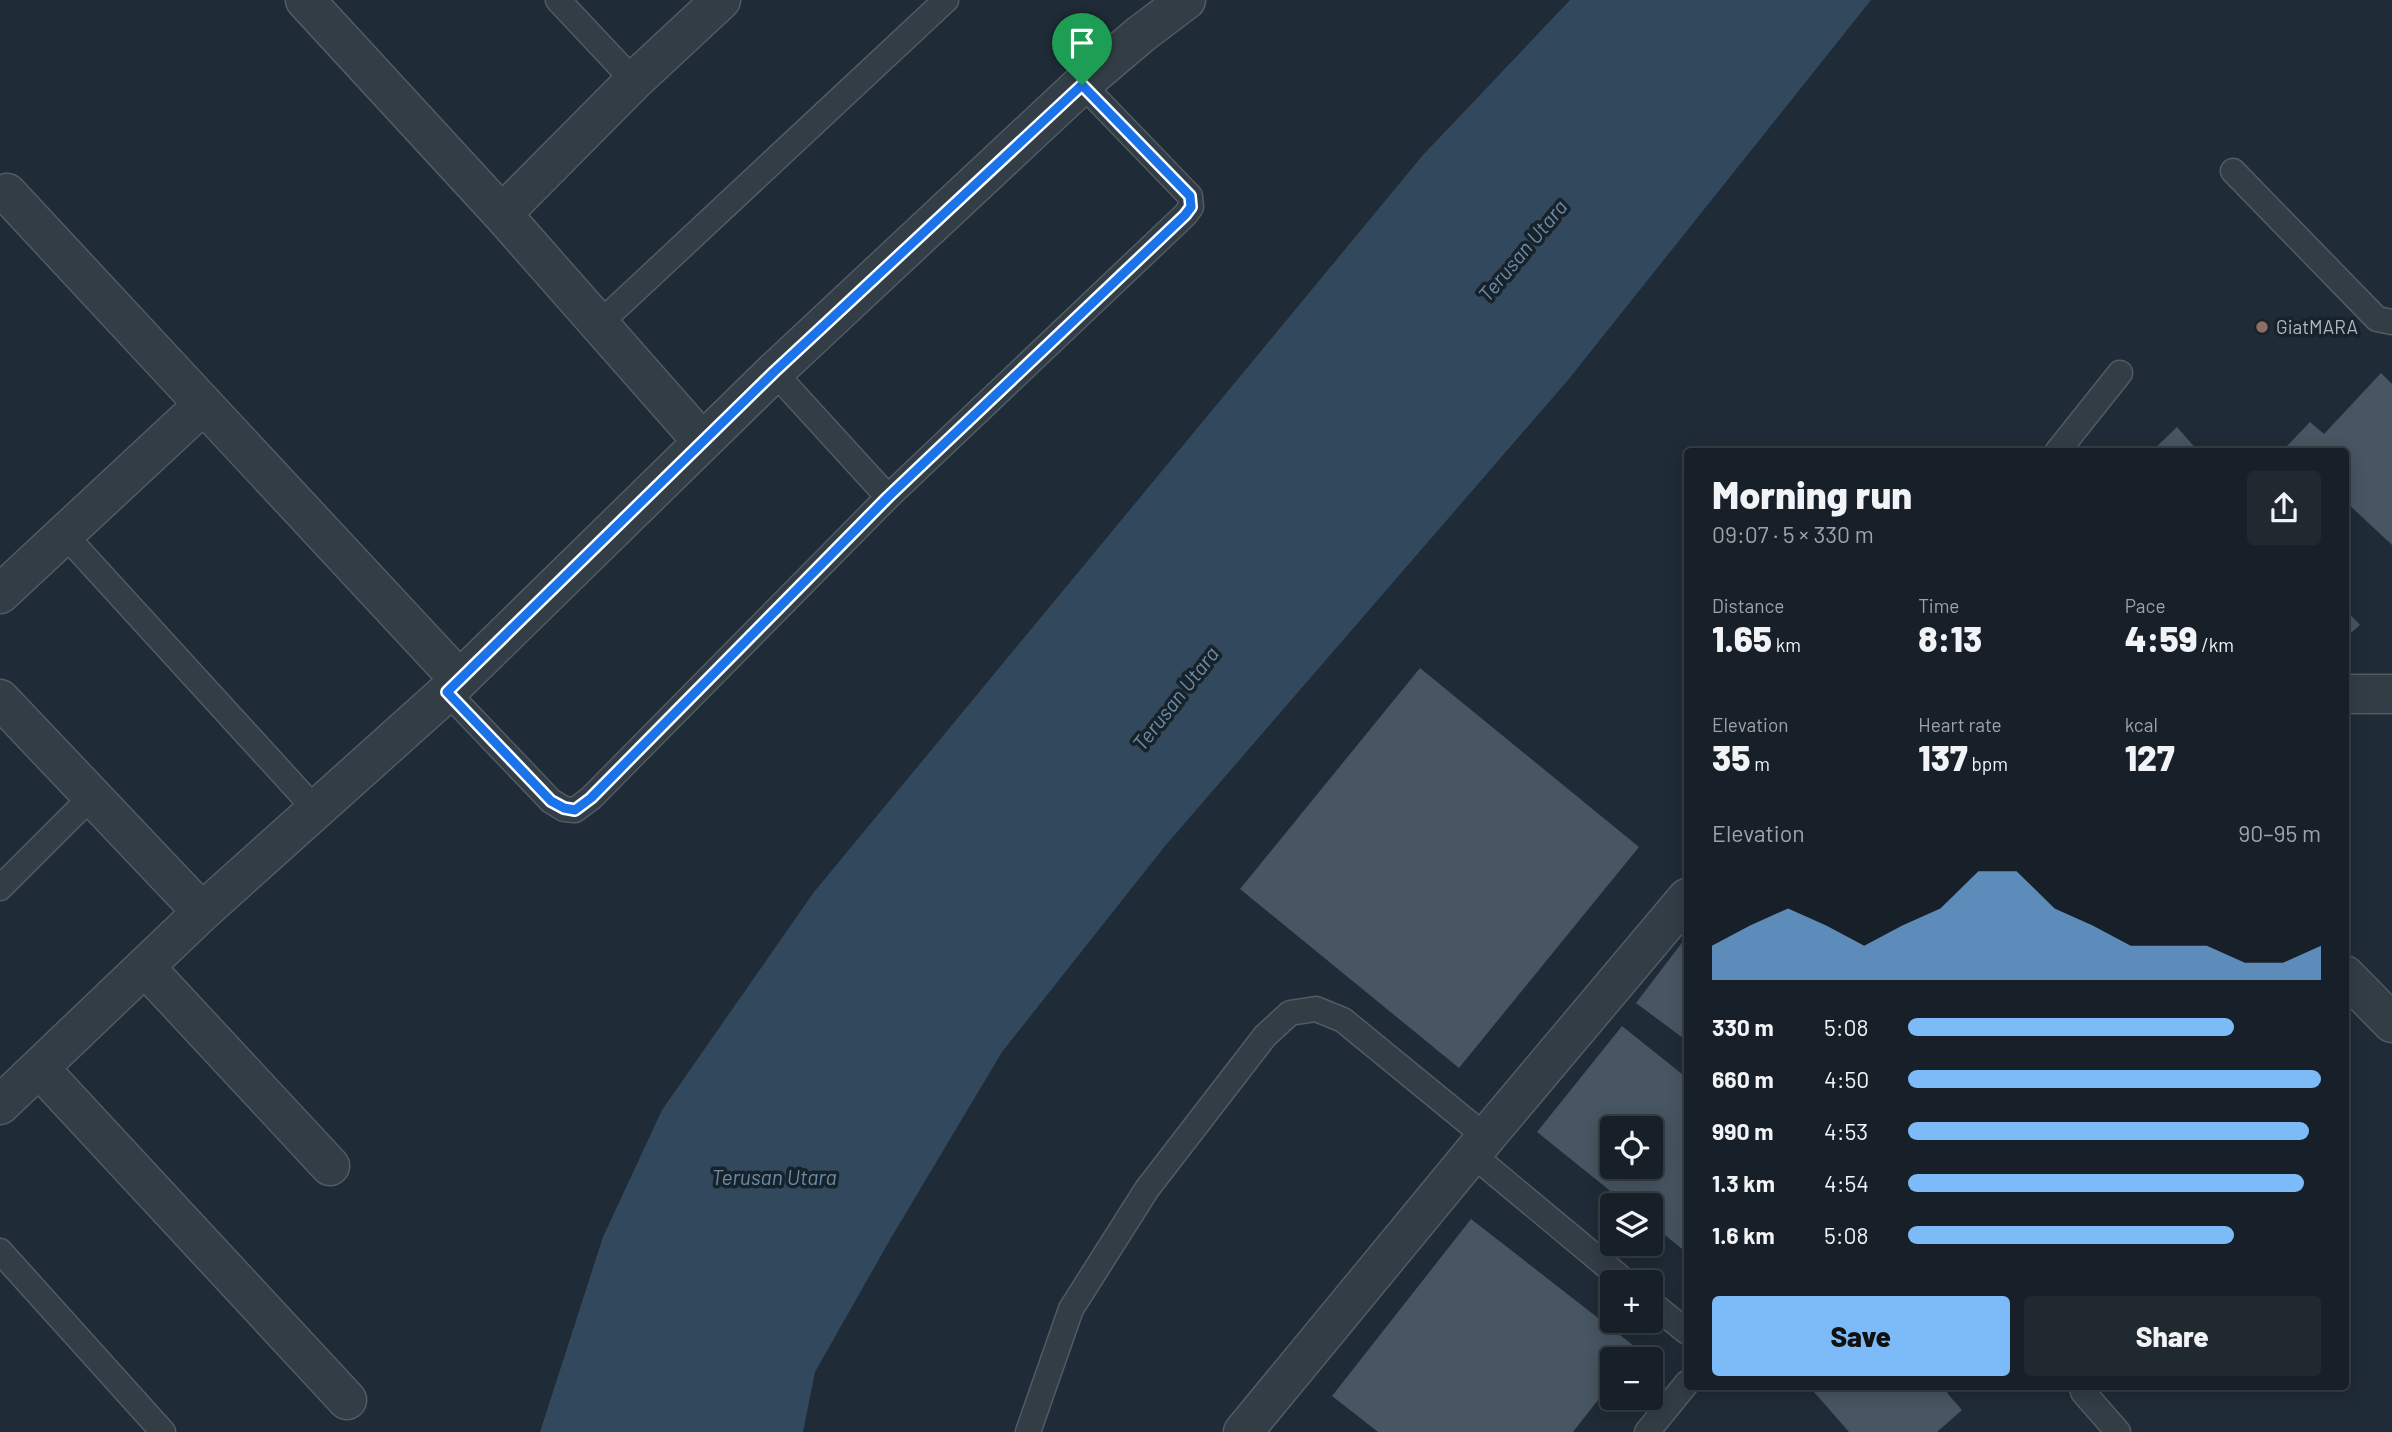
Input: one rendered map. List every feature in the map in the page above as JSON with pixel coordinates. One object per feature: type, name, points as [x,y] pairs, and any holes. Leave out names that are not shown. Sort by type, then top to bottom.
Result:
[{"type":"street","points":[[305,0],[502,215],[702,441]]},
{"type":"street","points":[[502,215],[634,81],[721,0]]},
{"type":"street","points":[[0,1105],[202,912],[453,685],[774,372],[1082,85],[1141,34],[1186,0]]},
{"type":"street","points":[[8,193],[203,405],[453,685]]},
{"type":"street","points":[[0,594],[203,405]]},
{"type":"street","points":[[2349,694],[2392,694]]},
{"type":"street","points":[[0,699],[202,912]]},
{"type":"street","points":[[1243,1432],[1684,902]]},
{"type":"street","points":[[145,967],[330,1167]]},
{"type":"street","points":[[2349,979],[2392,1023]]},
{"type":"street","points":[[39,1068],[347,1400]]},
{"type":"lane","points":[[558,0],[634,81]]},
{"type":"lane","points":[[599,324],[946,0]]},
{"type":"lane","points":[[453,685],[551,801],[575,810],[591,798],[888,497],[1191,207],[1190,196],[1082,85]]},
{"type":"lane","points":[[2233,171],[2377,319],[2392,322]]},
{"type":"lane","points":[[774,372],[888,497]]},
{"type":"lane","points":[[2060,448],[2120,373]]},
{"type":"lane","points":[[64,534],[316,810]]},
{"type":"lane","points":[[0,888],[92,796]]},
{"type":"lane","points":[[1028,1432],[1071,1309],[1100,1262],[1147,1189],[1265,1036],[1290,1013],[1316,1009],[1343,1020],[1613,1270]]},
{"type":"lane","points":[[0,1251],[163,1432]]},
{"type":"lane","points":[[1663,1313],[1684,1330]]},
{"type":"lane","points":[[1647,1432],[1684,1387]]},
{"type":"lane","points":[[2083,1390],[2118,1432]]},
{"type":"water","name":"Terusan Utara","points":[[1570,0],[1871,0],[1568,380],[1165,846],[1002,1052],[815,1372],[803,1432],[540,1432],[603,1237],[662,1110],[814,892],[1423,155]]},
{"type":"building","points":[[2381,373],[2392,384],[2392,545],[2349,505],[2349,448],[2286,447],[2310,422],[2324,434]]},
{"type":"building","points":[[2177,427],[2195,448],[2155,448]]},
{"type":"building","points":[[2349,613],[2360,625],[2349,635]]},
{"type":"building","points":[[1420,668],[1639,847],[1459,1068],[1240,889]]},
{"type":"building","points":[[1684,940],[1684,1039],[1636,1003]]},
{"type":"building","points":[[1622,1026],[1684,1076],[1684,1251],[1663,1234],[1663,1193],[1613,1193],[1537,1132]]},
{"type":"building","points":[[1471,1219],[1600,1319],[1600,1333],[1617,1333],[1635,1347],[1600,1347],[1600,1397],[1573,1432],[1378,1432],[1332,1396]]},
{"type":"building","points":[[1950,1390],[1947,1393],[1962,1410],[1937,1432],[1849,1432],[1814,1392]]},
{"type":"place","name":"GiatMARA","points":[[2262,327]]},
{"type":"route","points":[[1082,85],[1190,196],[1191,207],[888,497],[591,798],[575,810],[551,801],[447,692],[774,372],[1082,85]]}]
